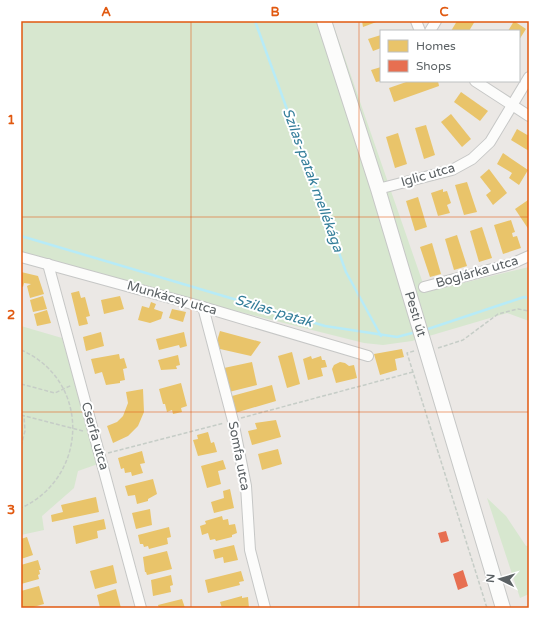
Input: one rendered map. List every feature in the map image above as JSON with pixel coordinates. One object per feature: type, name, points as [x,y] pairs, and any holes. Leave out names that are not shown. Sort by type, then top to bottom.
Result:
[{"type":"main road","name":"Pesti út","points":[[324,21],[378,189],[416,318],[426,346],[503,608]]},
{"type":"street","points":[[431,30],[436,21]]},
{"type":"street","name":"Iglic utca","points":[[378,189],[452,170],[472,159],[490,142],[529,77]]},
{"type":"street","points":[[477,82],[529,116]]},
{"type":"street","name":"Boglárka utca","points":[[424,288],[511,264],[529,256]]},
{"type":"street","name":"Munkácsy utca","points":[[21,258],[48,264],[203,307],[368,356]]},
{"type":"street","name":"Cserfa utca","points":[[48,264],[141,608]]},
{"type":"street","name":"Somfa utca","points":[[203,307],[233,420],[246,486],[250,550],[265,608]]},
{"type":"path","points":[[486,608],[407,353],[426,346],[431,350],[463,340],[498,314],[518,309],[529,311]]},
{"type":"path","points":[[21,350],[32,354],[50,370],[64,389],[71,408],[73,428],[72,446],[66,463],[57,479],[45,493],[30,504],[21,508]]},
{"type":"path","points":[[100,455],[413,372]]},
{"type":"path","points":[[21,384],[55,393],[79,381]]},
{"type":"path","points":[[21,446],[25,431],[22,415],[73,428]]},
{"type":"green space","points":[[21,21],[332,21],[426,292],[529,267],[529,321],[507,313],[412,341],[383,345],[364,343],[21,257]]},
{"type":"green space","points":[[21,326],[62,338],[98,464],[78,471],[74,488],[42,516],[44,530],[21,535]]},
{"type":"green space","points":[[487,498],[506,516],[526,546],[529,545],[529,594],[520,598]]},
{"type":"building: Homes","points":[[362,21],[379,21],[363,27]]},
{"type":"building: Homes","points":[[457,21],[475,21],[470,30],[452,30]]},
{"type":"building: Homes","points":[[514,21],[526,29],[520,38],[520,30],[509,30]]},
{"type":"building: Homes","points":[[380,35],[380,48],[373,51],[368,39]]},
{"type":"building: Homes","points":[[380,67],[380,81],[376,82],[371,70]]},
{"type":"building: Homes","points":[[406,82],[438,82],[439,86],[394,102],[389,88]]},
{"type":"building: Homes","points":[[461,92],[488,111],[480,121],[454,102]]},
{"type":"building: Homes","points":[[451,114],[471,139],[462,147],[441,122]]},
{"type":"building: Homes","points":[[426,125],[435,155],[424,159],[415,128]]},
{"type":"building: Homes","points":[[517,129],[529,136],[529,151],[511,140]]},
{"type":"building: Homes","points":[[398,133],[407,164],[395,168],[386,137]]},
{"type":"building: Homes","points":[[503,153],[528,170],[519,185],[509,178],[512,173],[497,164]]},
{"type":"building: Homes","points":[[489,169],[507,193],[493,205],[486,195],[491,191],[480,177]]},
{"type":"building: Homes","points":[[467,182],[477,212],[464,215],[455,185]]},
{"type":"building: Homes","points":[[443,189],[443,192],[447,191],[451,203],[447,205],[450,213],[438,216],[431,193]]},
{"type":"building: Homes","points":[[418,197],[427,227],[415,231],[406,201]]},
{"type":"building: Homes","points":[[528,200],[529,201],[529,230],[515,209]]},
{"type":"building: Homes","points":[[511,220],[515,232],[512,233],[513,237],[517,236],[521,248],[503,254],[494,225]]},
{"type":"building: Homes","points":[[482,227],[492,258],[479,262],[470,231]]},
{"type":"building: Homes","points":[[457,235],[467,266],[454,270],[445,239]]},
{"type":"building: Homes","points":[[432,243],[441,274],[430,277],[420,247]]},
{"type":"building: Homes","points":[[21,272],[38,276],[44,294],[30,298],[27,286],[31,284],[24,283],[23,287],[21,286]]},
{"type":"building: Homes","points":[[79,291],[81,298],[85,297],[90,316],[86,317],[88,324],[79,326],[71,293]]},
{"type":"building: Homes","points":[[43,296],[47,309],[33,312],[30,300]]},
{"type":"building: Homes","points":[[120,296],[124,309],[104,314],[101,300]]},
{"type":"building: Homes","points":[[151,302],[156,304],[154,309],[163,312],[161,319],[150,323],[138,320],[142,306],[149,308]]},
{"type":"building: Homes","points":[[172,309],[186,312],[183,322],[169,318]]},
{"type":"building: Homes","points":[[47,310],[51,323],[37,326],[34,314]]},
{"type":"building: Homes","points":[[220,331],[261,342],[251,356],[220,349],[217,341]]},
{"type":"building: Homes","points":[[101,332],[104,346],[86,351],[83,337]]},
{"type":"building: Homes","points":[[184,332],[187,346],[180,348],[179,345],[159,350],[156,339]]},
{"type":"building: Homes","points":[[402,349],[404,357],[395,359],[397,370],[380,375],[374,354]]},
{"type":"building: Homes","points":[[292,352],[300,384],[287,388],[278,356]]},
{"type":"building: Homes","points":[[119,354],[120,359],[124,358],[127,368],[123,369],[125,380],[120,381],[120,383],[106,385],[102,372],[95,374],[91,359]]},
{"type":"building: Homes","points":[[178,355],[180,365],[176,366],[177,369],[161,370],[158,360]]},
{"type":"building: Homes","points":[[311,356],[312,359],[321,356],[322,360],[325,360],[327,367],[321,368],[323,376],[308,380],[303,359]]},
{"type":"building: Homes","points":[[252,362],[257,385],[229,392],[224,368]]},
{"type":"building: Homes","points":[[340,362],[349,366],[354,365],[357,378],[336,383],[332,369],[334,365]]},
{"type":"building: Homes","points":[[181,383],[187,406],[181,408],[182,412],[173,414],[172,410],[167,412],[159,389]]},
{"type":"building: Homes","points":[[272,385],[276,401],[235,413],[232,396]]},
{"type":"building: Homes","points":[[143,389],[144,412],[138,426],[128,436],[113,443],[107,426],[117,422],[123,416],[128,403],[126,392]]},
{"type":"building: Homes","points":[[276,420],[281,437],[252,445],[248,431],[257,429],[255,423]]},
{"type":"building: Homes","points":[[208,432],[211,443],[214,442],[217,452],[198,456],[193,440],[198,439],[197,435]]},
{"type":"building: Homes","points":[[278,449],[282,464],[262,470],[258,454]]},
{"type":"building: Homes","points":[[142,451],[145,463],[140,464],[143,473],[132,476],[131,472],[125,473],[124,468],[121,469],[118,458]]},
{"type":"building: Homes","points":[[223,460],[226,469],[218,471],[221,484],[207,488],[201,466]]},
{"type":"building: Homes","points":[[153,479],[157,494],[148,499],[148,501],[137,504],[135,495],[128,496],[125,486]]},
{"type":"building: Homes","points":[[230,489],[234,508],[214,513],[211,502],[224,498],[223,491]]},
{"type":"building: Homes","points":[[96,497],[99,512],[52,522],[51,515],[63,512],[61,505]]},
{"type":"building: Homes","points":[[150,509],[152,525],[136,529],[132,513]]},
{"type":"building: Homes","points":[[222,516],[223,520],[228,519],[229,525],[235,524],[237,533],[232,535],[232,537],[216,541],[215,539],[210,540],[208,533],[202,535],[200,526],[206,524],[205,521]]},
{"type":"building: Homes","points":[[104,519],[106,529],[97,531],[98,538],[76,544],[73,526]]},
{"type":"building: Homes","points":[[169,527],[171,537],[167,538],[168,544],[149,549],[148,546],[144,547],[143,544],[140,544],[138,535]]},
{"type":"building: Homes","points":[[27,537],[33,555],[21,559],[21,539]]},
{"type":"building: Homes","points":[[234,545],[238,560],[224,563],[223,557],[215,559],[213,550]]},
{"type":"building: Homes","points":[[167,551],[172,569],[147,575],[145,572],[143,557]]},
{"type":"building: Homes","points":[[38,560],[41,570],[39,570],[39,579],[21,584],[21,565]]},
{"type":"building: Homes","points":[[113,565],[117,583],[95,589],[90,571]]},
{"type":"building: Homes","points":[[241,571],[244,581],[239,582],[240,585],[208,593],[205,580]]},
{"type":"building: Homes","points":[[171,575],[173,585],[170,586],[171,592],[153,596],[151,580]]},
{"type":"building: Homes","points":[[39,586],[44,604],[30,608],[21,608],[21,591]]},
{"type":"building: Homes","points":[[116,589],[121,608],[100,608],[97,595]]},
{"type":"building: Homes","points":[[242,596],[242,598],[248,597],[249,608],[222,608],[220,602]]},
{"type":"building: Homes","points":[[182,599],[185,608],[159,608],[158,605]]},
{"type":"building: Shops","points":[[446,531],[449,541],[441,543],[438,533]]},
{"type":"building: Shops","points":[[463,570],[468,586],[458,590],[453,574]]},
{"type":"waterway","name":"Szilas-patak mellékága","points":[[255,21],[346,272],[381,336]]},
{"type":"waterway","name":"Szilas-patak","points":[[21,236],[325,326],[397,337],[416,332]]},
{"type":"waterway","name":"Szilas-patak","points":[[425,330],[524,297],[529,298]]}]
